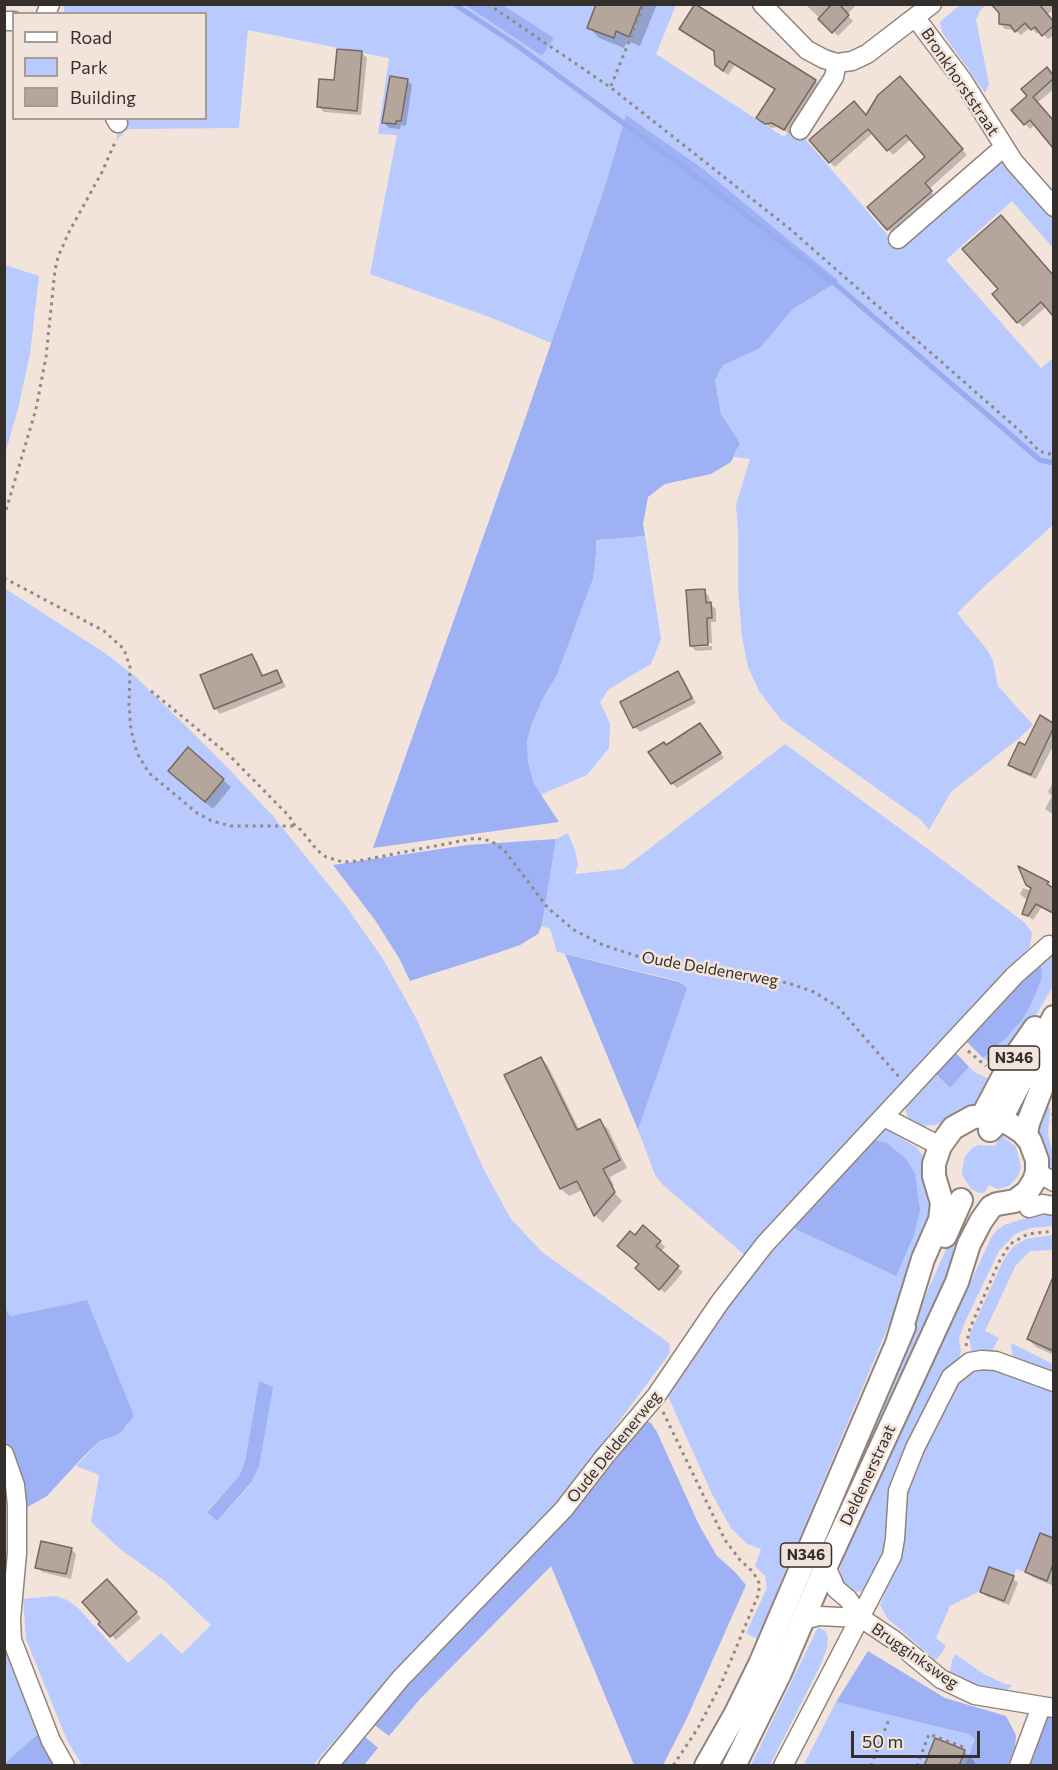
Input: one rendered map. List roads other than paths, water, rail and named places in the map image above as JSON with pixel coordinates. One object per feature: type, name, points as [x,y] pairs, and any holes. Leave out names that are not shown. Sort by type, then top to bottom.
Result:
[{"type":"main road","name":"N346","points":[[992,1117],[1021,1046],[1053,1006]]},
{"type":"main road","name":"N346","points":[[992,1117],[1053,1017]]},
{"type":"main road","name":"N346","points":[[1026,1135],[1028,1123],[1053,1056]]},
{"type":"main road","points":[[991,1216],[991,1207],[1011,1203],[1023,1195],[1034,1181],[1045,1177],[1026,1135],[1015,1126],[992,1117],[989,1131],[977,1131],[944,1152],[948,1180],[955,1193],[951,1202],[991,1216],[1013,1215],[1029,1208]]},
{"type":"main road","name":"Deldenerstraat","points":[[706,1766],[760,1664],[898,1340],[951,1202]]},
{"type":"main road","name":"Deldenerstraat","points":[[734,1766],[780,1673],[826,1566],[957,1282],[969,1244],[991,1216]]},
{"type":"street","points":[[762,4],[807,50],[837,63],[852,61],[867,54],[932,4]]},
{"type":"street","name":"Bronkhorststraat","points":[[915,17],[963,81],[1014,162],[1053,207]]},
{"type":"street","points":[[800,130],[834,77],[837,63]]},
{"type":"street","name":"Bronkhorststraat","points":[[898,239],[1004,147]]},
{"type":"street","name":"Oude Deldenerweg","points":[[328,1766],[402,1678],[564,1509],[656,1396],[741,1274],[765,1245],[1016,975],[1049,945]]},
{"type":"street","points":[[884,1117],[944,1152]]},
{"type":"street","points":[[1029,1208],[1043,1204],[1053,1206]]},
{"type":"street","points":[[783,1766],[892,1556],[898,1491],[915,1448],[951,1377],[970,1362],[982,1360],[996,1361],[1053,1382]]},
{"type":"street","points":[[4,1454],[15,1485],[17,1505],[12,1640],[51,1742],[64,1766]]},
{"type":"street","name":"Brugginksweg","points":[[826,1566],[836,1589],[848,1599],[861,1618],[894,1640],[941,1679],[975,1695],[1047,1708],[1019,1766]]},
{"type":"street","name":"Brugginksweg","points":[[803,1620],[819,1617],[861,1618]]},
{"type":"waterway","points":[[454,4],[515,44],[690,172],[833,282],[1040,460],[1054,463]]}]
